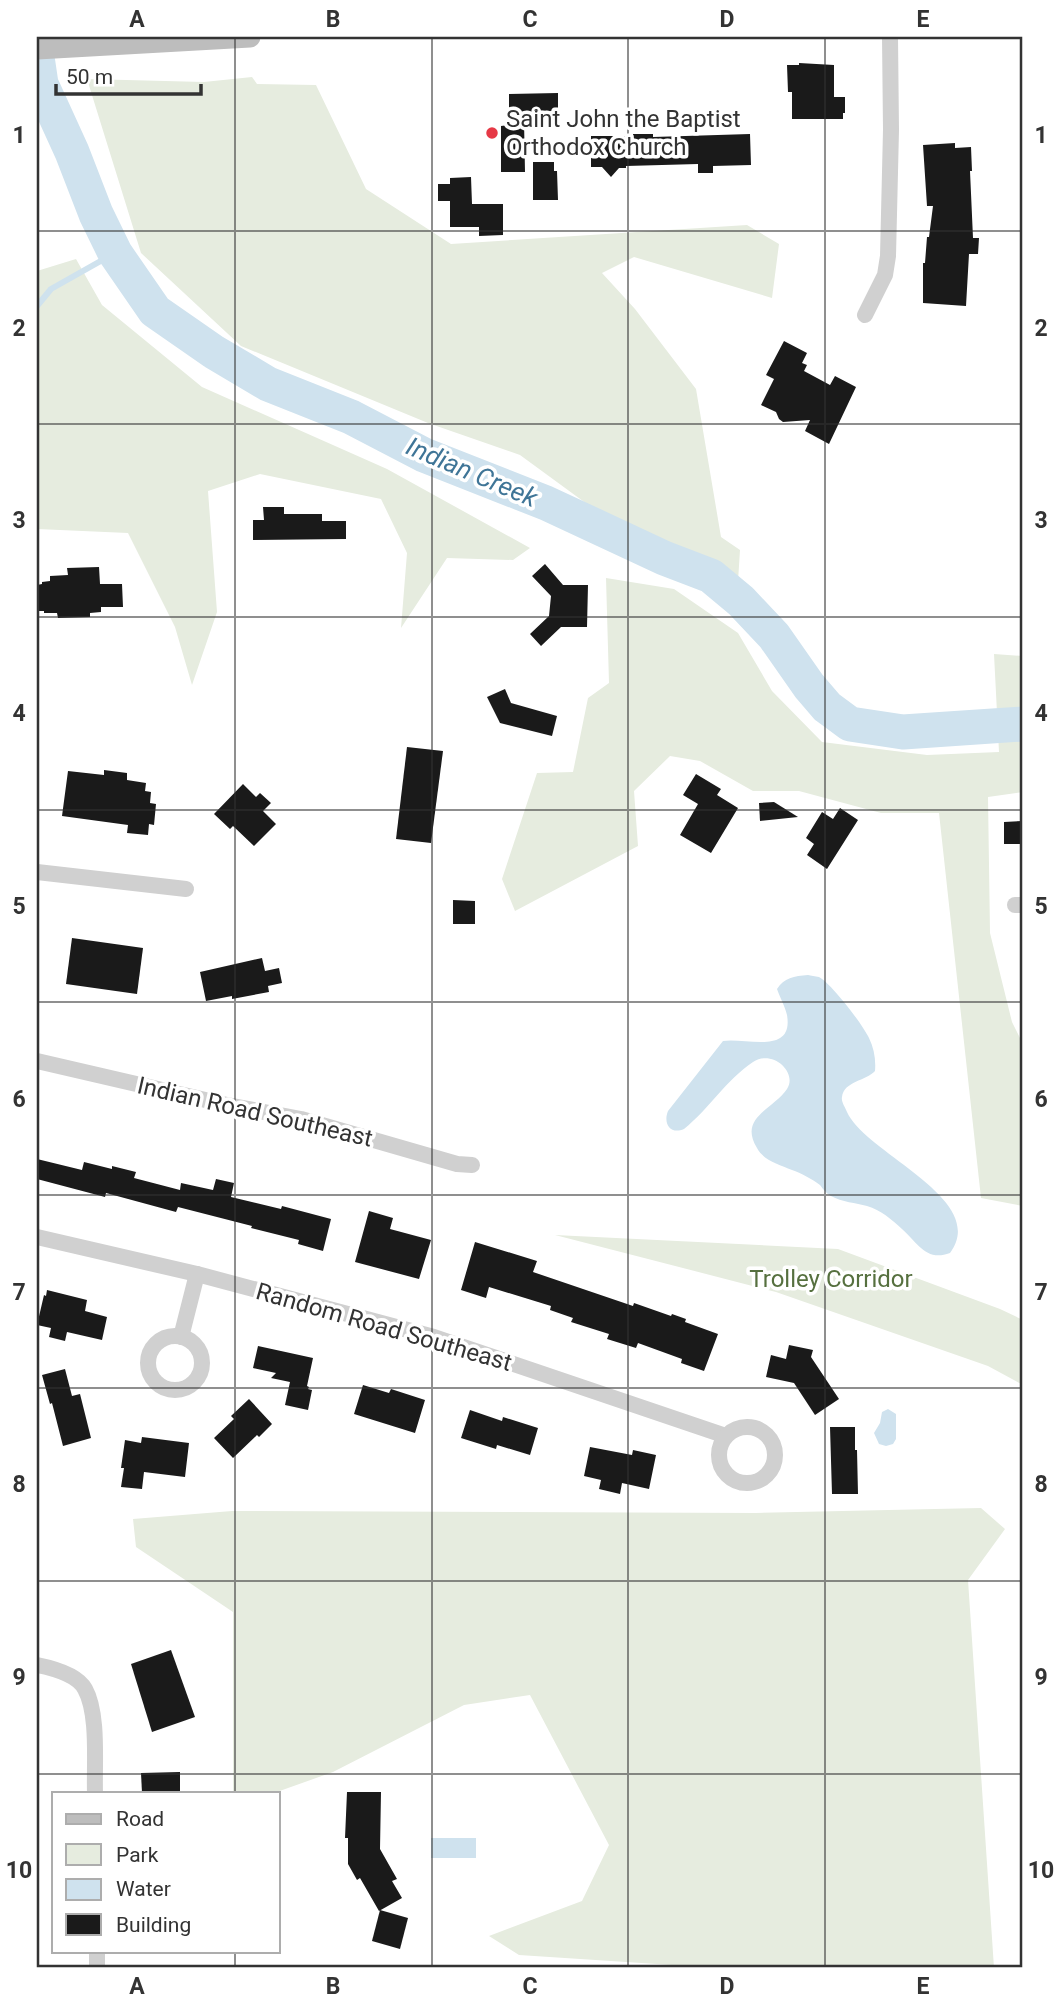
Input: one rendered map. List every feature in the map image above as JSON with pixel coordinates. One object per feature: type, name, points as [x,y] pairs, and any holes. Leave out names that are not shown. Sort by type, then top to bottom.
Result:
[{"type":"main road","points":[[37,48],[250,37]]},
{"type":"street","points":[[866,315],[885,275],[888,256],[890,37]]},
{"type":"street","points":[[37,872],[186,889]]},
{"type":"street","name":"Indian Road Southeast","points":[[37,1061],[227,1105],[301,1119],[457,1164],[472,1165]]},
{"type":"street","name":"Random Road Southeast","points":[[37,1237],[197,1273],[434,1337],[726,1436]]},
{"type":"street","points":[[181,1337],[197,1273]]},
{"type":"street","points":[[37,1665],[61,1670],[85,1687],[93,1717],[95,1792]]},
{"type":"green space","points":[[252,77],[257,84],[316,85],[366,189],[451,244],[747,225],[779,244],[772,298],[634,257],[602,273],[635,309],[696,389],[721,537],[740,550],[736,613],[520,455],[428,423],[241,346],[141,253],[87,79],[204,82]]},
{"type":"green space","points":[[76,259],[102,305],[202,387],[387,469],[530,548],[513,560],[447,558],[401,628],[407,553],[381,499],[260,474],[208,491],[217,612],[192,685],[175,627],[128,533],[37,529],[37,271]]},
{"type":"green space","points":[[606,578],[674,589],[738,633],[772,691],[822,742],[927,755],[999,752],[994,654],[1023,656],[1023,792],[988,797],[990,933],[1012,1022],[1023,1044],[1023,1206],[981,1198],[939,813],[881,813],[799,791],[753,791],[700,761],[670,756],[634,791],[638,846],[515,911],[502,879],[537,773],[573,772],[588,698],[609,683]]},
{"type":"green space","name":"Trolley Corridor","points":[[555,1235],[838,1249],[1023,1320],[1023,1385],[988,1366],[776,1292]]},
{"type":"green space","points":[[981,1508],[1005,1529],[968,1580],[994,1968],[718,1968],[519,1955],[489,1936],[582,1901],[609,1845],[530,1695],[464,1705],[333,1772],[277,1792],[233,1792],[233,1612],[136,1547],[133,1519],[232,1511],[756,1513]]},
{"type":"water","points":[[808,975],[819,977],[839,996],[871,1042],[875,1071],[851,1084],[844,1092],[842,1101],[847,1112],[859,1128],[940,1196],[953,1214],[958,1233],[950,1253],[928,1253],[881,1212],[831,1196],[814,1181],[772,1162],[760,1152],[752,1137],[755,1121],[781,1096],[789,1082],[786,1070],[775,1060],[760,1059],[743,1069],[684,1129],[671,1129],[667,1124],[668,1111],[723,1041],[766,1042],[783,1036],[787,1028],[787,1015],[777,989],[790,978]]},
{"type":"water","points":[[888,1409],[896,1414],[896,1439],[893,1444],[886,1446],[879,1444],[874,1433],[882,1412]]},
{"type":"water","points":[[431,1838],[476,1838],[476,1858],[431,1858]]},
{"type":"building","points":[[787,65],[834,65],[834,97],[845,97],[843,119],[792,119],[792,92],[788,92]]},
{"type":"building","points":[[558,93],[558,119],[524,120],[525,172],[501,172],[501,126],[509,125],[509,94]]},
{"type":"building","points":[[653,134],[653,137],[750,134],[751,165],[713,166],[713,173],[698,173],[698,164],[626,166],[619,168],[611,177],[602,167],[591,167],[591,136]]},
{"type":"building","points":[[955,143],[955,148],[971,147],[973,238],[979,238],[978,254],[969,254],[966,306],[923,303],[923,263],[933,206],[927,206],[923,145]]},
{"type":"building","points":[[533,162],[554,162],[558,200],[533,200]]},
{"type":"building","points":[[471,177],[472,204],[503,204],[503,235],[479,236],[479,227],[450,227],[450,201],[438,201],[438,184],[450,184],[450,178]]},
{"type":"building","points":[[784,341],[807,353],[802,363],[807,365],[804,371],[830,385],[835,376],[856,387],[829,444],[805,431],[810,420],[783,422],[776,412],[761,405],[774,379],[766,375]]},
{"type":"building","points":[[263,507],[284,507],[284,514],[322,514],[322,521],[346,521],[346,539],[253,540],[253,520],[264,520]]},
{"type":"building","points":[[545,564],[563,585],[588,585],[587,627],[561,627],[541,646],[530,634],[549,616],[551,596],[532,576]]},
{"type":"building","points":[[99,567],[100,584],[122,584],[123,607],[101,607],[101,612],[90,613],[90,617],[58,618],[57,613],[37,611],[37,585],[50,581],[50,576],[68,575],[67,568]]},
{"type":"building","points":[[505,689],[511,703],[557,716],[552,736],[500,723],[487,697]]},
{"type":"building","points":[[407,747],[443,751],[431,843],[396,839]]},
{"type":"building","points":[[104,770],[127,773],[127,780],[146,783],[145,791],[151,792],[150,803],[156,804],[154,825],[149,824],[148,835],[127,833],[128,825],[62,816],[68,771],[104,775]]},
{"type":"building","points":[[696,774],[721,789],[717,795],[738,808],[711,853],[680,835],[698,804],[683,795]]},
{"type":"building","points":[[243,784],[256,797],[260,793],[271,803],[263,811],[276,824],[254,846],[233,826],[230,829],[214,814]]},
{"type":"building","points":[[774,802],[798,817],[760,821],[759,803]]},
{"type":"building","points":[[840,808],[858,820],[827,869],[807,855],[814,844],[806,838],[822,812],[833,819]]},
{"type":"building","points":[[1023,821],[1023,844],[1004,844],[1004,822]]},
{"type":"building","points":[[453,900],[475,901],[475,924],[453,924]]},
{"type":"building","points":[[72,938],[143,948],[137,994],[66,984]]},
{"type":"building","points":[[262,958],[265,971],[279,968],[282,983],[268,986],[269,992],[206,1001],[200,972]]},
{"type":"building","points":[[37,1159],[82,1170],[84,1162],[112,1169],[112,1166],[136,1172],[134,1178],[180,1190],[181,1183],[213,1190],[216,1179],[234,1183],[231,1197],[281,1209],[282,1206],[331,1219],[323,1251],[298,1244],[299,1240],[178,1207],[176,1212],[106,1193],[105,1197],[37,1179]]},
{"type":"building","points":[[369,1211],[393,1218],[390,1229],[431,1240],[419,1279],[355,1262]]},
{"type":"building","points":[[475,1242],[537,1261],[533,1272],[633,1306],[634,1303],[671,1316],[672,1314],[686,1319],[685,1322],[718,1334],[704,1371],[681,1363],[682,1359],[638,1343],[636,1348],[607,1339],[609,1334],[571,1322],[573,1318],[550,1310],[551,1306],[489,1287],[486,1298],[461,1290]]},
{"type":"building","points":[[47,1290],[87,1300],[85,1311],[107,1317],[102,1340],[67,1332],[65,1341],[49,1337],[51,1328],[37,1325]]},
{"type":"building","points":[[789,1345],[813,1350],[811,1357],[839,1399],[815,1415],[794,1383],[766,1377],[771,1355],[786,1359]]},
{"type":"building","points":[[258,1346],[313,1358],[307,1386],[312,1390],[308,1410],[285,1405],[290,1382],[271,1378],[276,1373],[253,1368]]},
{"type":"building","points":[[65,1369],[72,1396],[80,1394],[91,1438],[63,1446],[42,1375]]},
{"type":"building","points":[[363,1385],[389,1393],[391,1389],[425,1400],[415,1433],[354,1414]]},
{"type":"building","points":[[249,1399],[272,1424],[233,1458],[214,1438],[234,1419],[231,1416]]},
{"type":"building","points":[[470,1410],[502,1421],[503,1417],[538,1428],[530,1455],[497,1445],[496,1449],[461,1438]]},
{"type":"building","points":[[830,1427],[855,1427],[858,1494],[832,1494]]},
{"type":"building","points":[[142,1437],[189,1443],[185,1477],[144,1472],[142,1489],[121,1487],[125,1440],[141,1443]]},
{"type":"building","points":[[590,1447],[632,1455],[633,1450],[656,1455],[649,1489],[622,1483],[620,1494],[599,1489],[601,1480],[584,1476]]},
{"type":"building","points":[[171,1650],[195,1717],[152,1732],[131,1664]]},
{"type":"building","points":[[180,1772],[180,1792],[142,1792],[141,1773]]},
{"type":"building","points":[[347,1792],[381,1792],[380,1849],[397,1879],[392,1881],[402,1898],[379,1911],[360,1878],[357,1880],[348,1864],[348,1838],[345,1838]]},
{"type":"building","points":[[380,1910],[408,1918],[400,1949],[372,1941]]},
{"type":"waterway","name":"Indian Creek","points":[[37,57],[41,84],[115,253],[155,311],[214,352],[268,384],[351,417],[424,455],[546,503],[664,558],[711,576],[741,601],[774,636],[827,707],[850,724],[903,732],[1023,724]]},
{"type":"waterway","points":[[37,306],[51,289],[115,253]]},
{"type":"place","name":"Saint John the Baptist Orthodox Church","points":[[492,133]]}]
